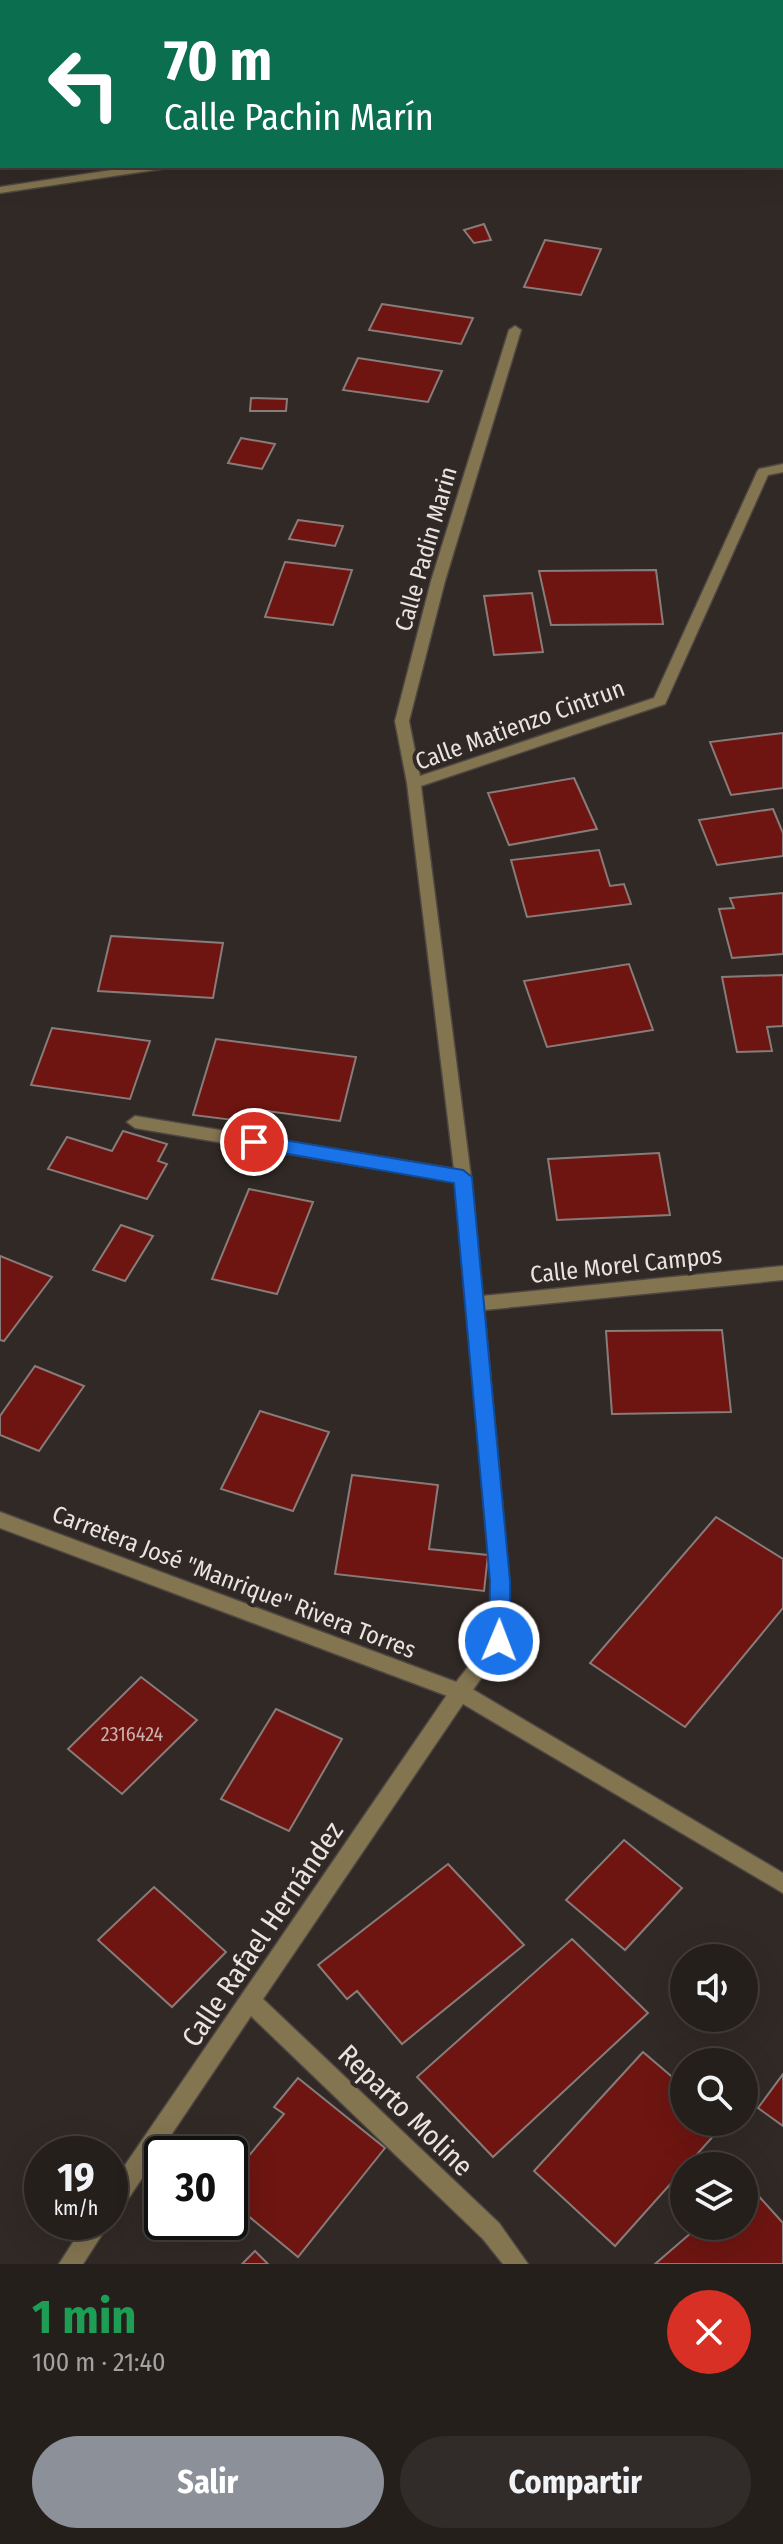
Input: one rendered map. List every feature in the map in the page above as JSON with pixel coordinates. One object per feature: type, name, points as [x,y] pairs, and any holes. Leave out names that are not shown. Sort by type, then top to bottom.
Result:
[{"type":"street","points":[[0,190],[148,168]]},
{"type":"street","name":"Calle Padin Marin","points":[[414,783],[402,721],[438,581],[515,330]]},
{"type":"street","name":"Calle Matienzo Cintrun","points":[[474,1304],[463,1177],[414,783],[660,701],[763,472],[783,468]]},
{"type":"street","points":[[135,1122],[463,1177]]},
{"type":"street","name":"Calle Morel Campos","points":[[474,1304],[783,1273]]},
{"type":"street","name":"Calle Rafael Hernández","points":[[128,2180],[460,1692],[499,1641],[500,1581],[474,1304]]},
{"type":"street","name":"Carretera José \"Manrique\" Rivera Torres","points":[[0,1520],[460,1692],[783,1884]]},
{"type":"street","name":"Reparto Moline","points":[[251,2002],[491,2231],[517,2264]]},
{"type":"street","points":[[70,2264],[87,2240]]},
{"type":"building","points":[[484,224],[491,240],[474,243],[464,230]]},
{"type":"building","points":[[545,240],[601,249],[581,295],[524,287]]},
{"type":"building","points":[[382,304],[473,318],[461,344],[369,330]]},
{"type":"building","points":[[358,358],[442,371],[428,402],[343,390]]},
{"type":"building","points":[[251,398],[287,399],[286,411],[250,411]]},
{"type":"building","points":[[241,438],[275,444],[262,469],[228,463]]},
{"type":"building","points":[[298,520],[343,526],[335,546],[289,539]]},
{"type":"building","points":[[285,562],[352,570],[333,625],[265,617]]},
{"type":"building","points":[[656,570],[663,624],[551,625],[539,571]]},
{"type":"building","points":[[532,593],[543,652],[494,655],[484,596]]},
{"type":"building","points":[[783,733],[783,788],[731,795],[710,742]]},
{"type":"building","points":[[574,778],[597,829],[509,845],[488,793]]},
{"type":"building","points":[[773,809],[783,833],[783,856],[717,865],[699,820]]},
{"type":"building","points":[[599,850],[610,886],[624,884],[631,904],[527,917],[511,860]]},
{"type":"building","points":[[783,893],[783,954],[732,958],[719,909],[734,908],[730,898]]},
{"type":"building","points":[[111,936],[223,943],[213,998],[98,991]]},
{"type":"building","points":[[629,964],[653,1030],[547,1047],[524,981]]},
{"type":"building","points":[[783,975],[783,1026],[767,1027],[772,1051],[737,1052],[722,977]]},
{"type":"building","points":[[52,1028],[150,1041],[130,1099],[31,1085]]},
{"type":"building","points":[[216,1039],[356,1057],[340,1121],[253,1109],[249,1122],[193,1115]]},
{"type":"building","points":[[123,1131],[167,1144],[158,1161],[167,1164],[147,1199],[48,1169],[67,1137],[112,1151]]},
{"type":"building","points":[[659,1153],[670,1215],[557,1220],[548,1159]]},
{"type":"building","points":[[249,1189],[313,1202],[277,1294],[212,1279]]},
{"type":"building","points":[[121,1225],[153,1236],[125,1281],[93,1270]]},
{"type":"building","points":[[0,1256],[52,1277],[4,1341],[0,1340]]},
{"type":"building","points":[[722,1330],[731,1412],[612,1414],[606,1331]]},
{"type":"building","points":[[35,1366],[84,1386],[39,1451],[0,1435],[0,1416]]},
{"type":"building","points":[[260,1411],[329,1432],[293,1511],[221,1489]]},
{"type":"building","points":[[352,1475],[438,1485],[429,1549],[488,1555],[484,1591],[335,1574]]},
{"type":"building","points":[[716,1517],[783,1559],[783,1608],[685,1727],[590,1663]]},
{"type":"building","points":[[141,1677],[197,1720],[122,1794],[68,1749]]},
{"type":"building","points":[[276,1709],[342,1739],[289,1831],[221,1799]]},
{"type":"building","points":[[624,1840],[682,1888],[625,1950],[566,1900]]},
{"type":"building","points":[[448,1864],[524,1945],[402,2044],[357,1991],[347,1999],[318,1965]]},
{"type":"building","points":[[154,1887],[226,1952],[172,2007],[98,1940]]},
{"type":"building","points":[[572,1939],[648,2013],[493,2157],[417,2077]]},
{"type":"building","points":[[643,2052],[670,2075],[670,2136],[713,2136],[699,2152],[670,2152],[670,2184],[615,2246],[534,2171]]},
{"type":"building","points":[[783,2074],[783,2126],[758,2108]]},
{"type":"building","points":[[298,2078],[385,2148],[298,2257],[248,2216],[248,2157],[284,2114],[274,2107]]},
{"type":"building","points":[[758,2195],[783,2223],[783,2264],[655,2264],[683,2240],[758,2240]]},
{"type":"building","points":[[255,2251],[268,2264],[242,2264]]},
{"type":"route","points":[[254,1142],[463,1177],[500,1581],[499,1641]]}]
